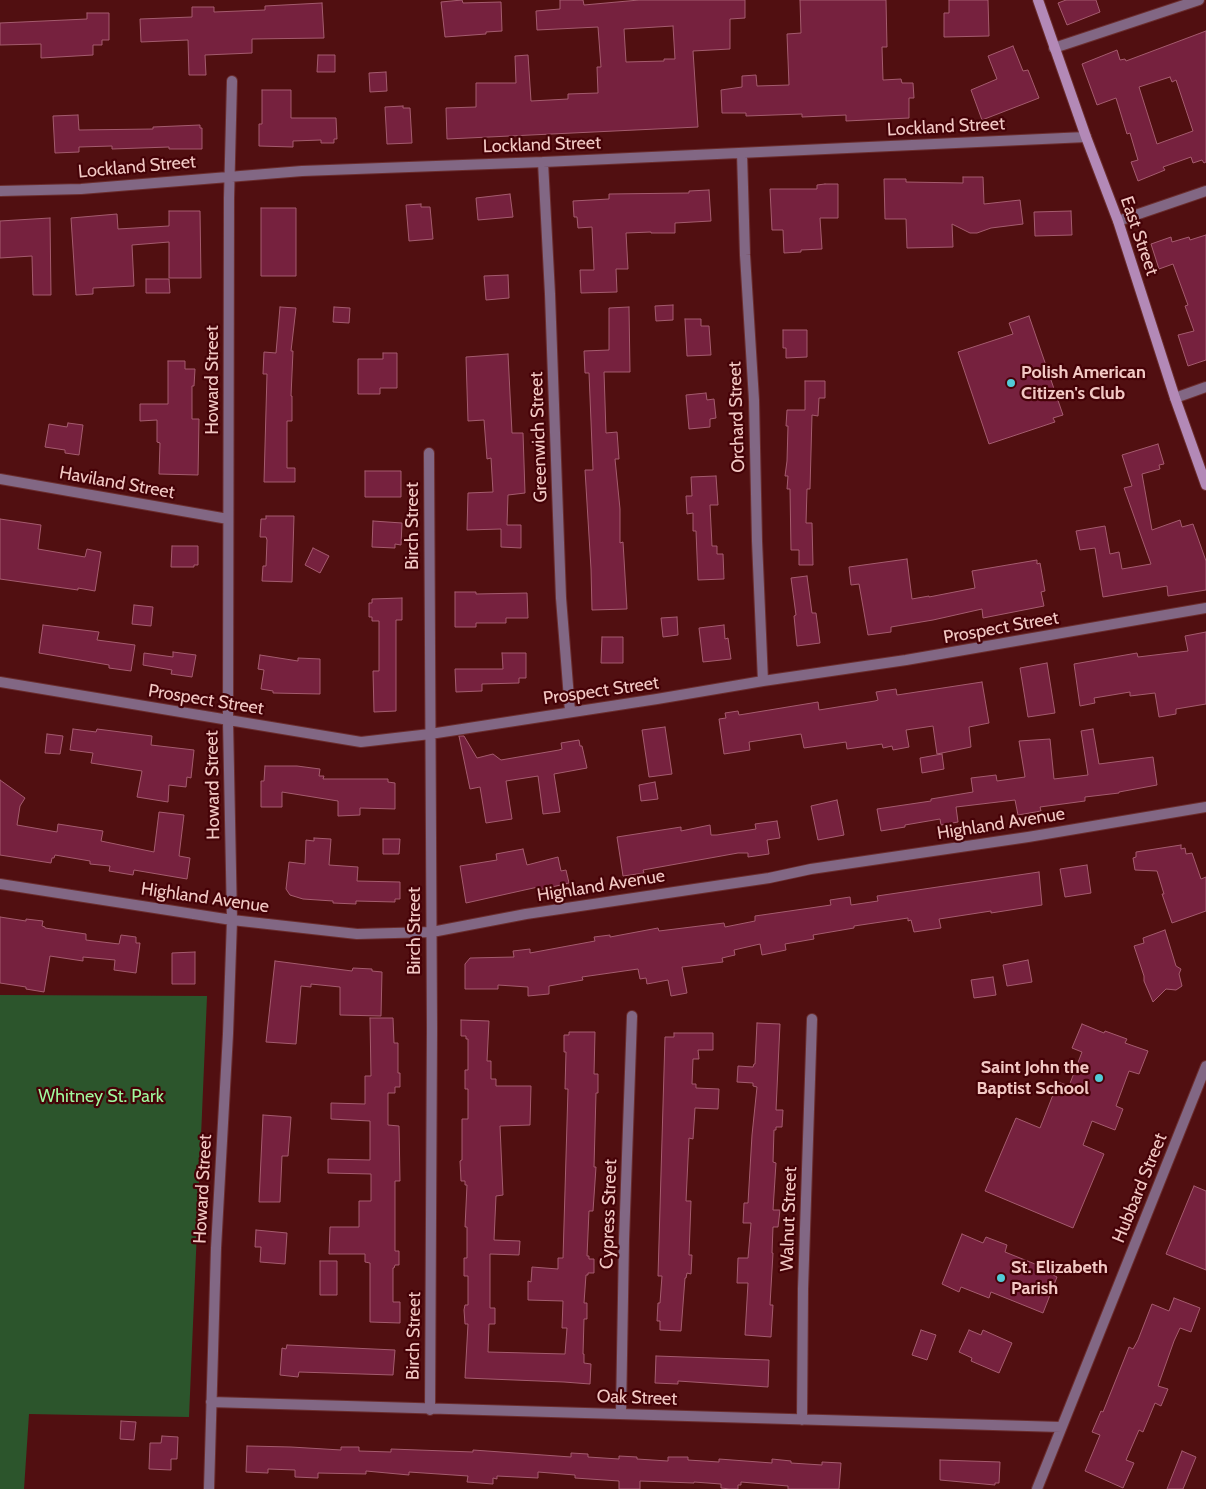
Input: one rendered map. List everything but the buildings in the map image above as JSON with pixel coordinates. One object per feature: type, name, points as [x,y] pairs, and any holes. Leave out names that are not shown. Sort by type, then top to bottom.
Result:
[{"type":"main road","name":"East Street","points":[[1038,0],[1086,137],[1118,220],[1175,398],[1206,485]]},
{"type":"street","points":[[1054,48],[1199,0]]},
{"type":"street","name":"Howard Street","points":[[208,1489],[216,1248],[228,1034],[232,920],[228,721],[228,519],[232,81]]},
{"type":"street","name":"Lockland Street","points":[[0,192],[81,189],[302,171],[1086,137]]},
{"type":"street","name":"Orchard Street","points":[[742,153],[745,255],[754,400],[757,541],[763,681]]},
{"type":"street","name":"Greenwich Street","points":[[543,162],[550,294],[561,598],[570,711]]},
{"type":"street","points":[[1118,220],[1206,191]]},
{"type":"street","points":[[1175,398],[1206,387]]},
{"type":"street","name":"Birch Street","points":[[429,453],[432,932],[430,1410]]},
{"type":"street","name":"Haviland Street","points":[[0,478],[228,519]]},
{"type":"street","name":"Prospect Street","points":[[0,682],[361,742],[430,734],[906,660],[1206,608]]},
{"type":"street","name":"Highland Avenue","points":[[0,884],[232,920],[357,934],[432,932],[526,914],[769,878],[811,869],[1028,837],[1206,807]]},
{"type":"street","name":"Cypress Street","points":[[621,1413],[624,1240],[632,1016]]},
{"type":"street","name":"Walnut Street","points":[[802,1420],[803,1289],[812,1019]]},
{"type":"street","name":"Hubbard Street","points":[[1037,1489],[1206,1066]]},
{"type":"street","name":"Oak Street","points":[[211,1402],[430,1410],[621,1413],[1061,1427]]},
{"type":"green space","name":"Whitney St. Park","points":[[0,995],[207,996],[189,1417],[29,1414],[24,1489],[0,1489]]},
{"type":"place","name":"Polish American Citizen's Club","points":[[1011,383]]},
{"type":"place","name":"Saint John the Baptist School","points":[[1099,1078]]},
{"type":"place","name":"St. Elizabeth Parish","points":[[1001,1278]]}]
